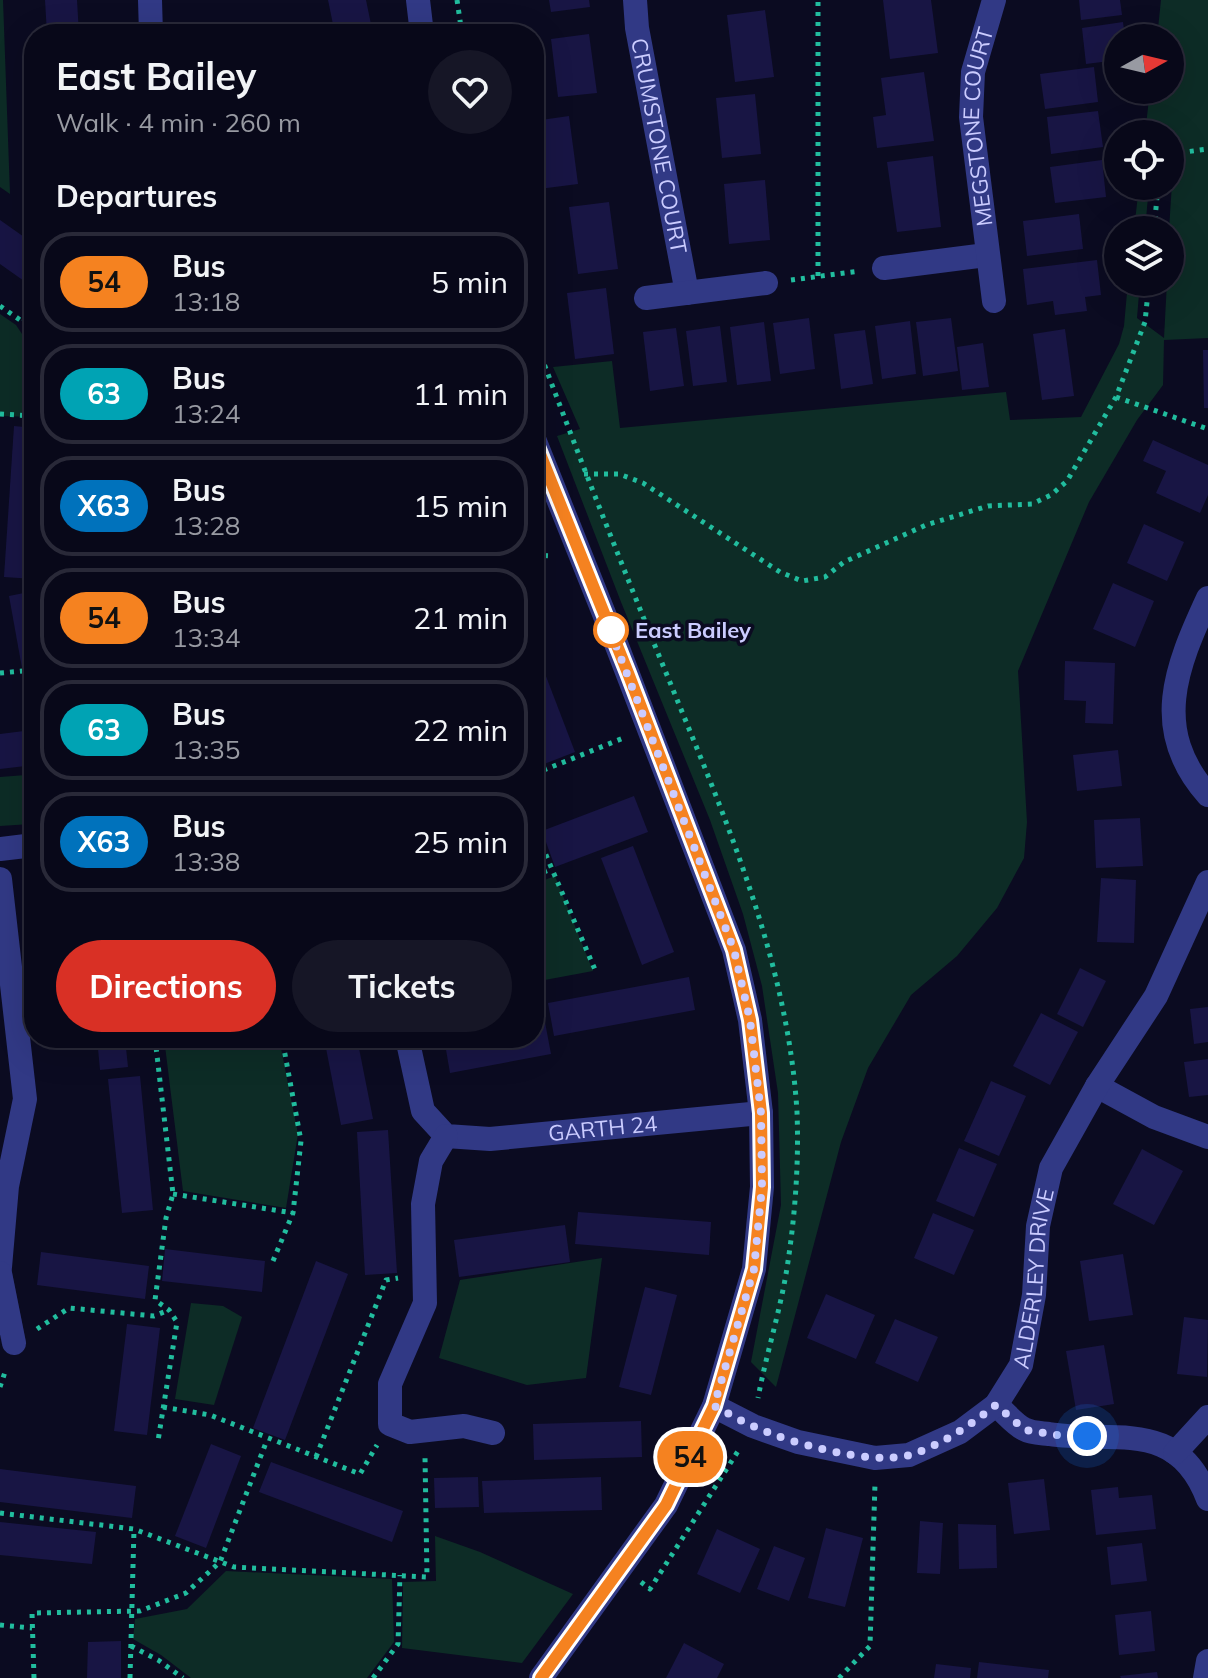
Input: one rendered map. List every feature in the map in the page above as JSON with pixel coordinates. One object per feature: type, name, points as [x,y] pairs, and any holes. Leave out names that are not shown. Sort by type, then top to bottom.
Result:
[{"type":"street","points":[[150,0],[151,24]]},
{"type":"street","points":[[418,0],[421,24]]},
{"type":"street","name":"CRUMSTONE COURT","points":[[635,0],[637,28],[687,293]]},
{"type":"street","name":"MEGSTONE COURT","points":[[994,0],[973,72],[971,102],[986,255],[994,301]]},
{"type":"street","name":"MEGSTONE COURT","points":[[884,268],[986,255]]},
{"type":"street","points":[[646,298],[766,283]]},
{"type":"street","points":[[541,1678],[666,1505],[714,1406],[754,1269],[762,1187],[761,1113],[750,1020],[734,950],[544,465]]},
{"type":"street","points":[[1208,598],[1185,648],[1174,690],[1174,722],[1180,750],[1208,795]]},
{"type":"street","points":[[0,849],[24,846]]},
{"type":"street","points":[[0,879],[25,1099],[7,1186],[0,1270],[14,1343]]},
{"type":"street","name":"ALDERLEY DRIVE","points":[[714,1406],[753,1426],[798,1442],[875,1458],[909,1455],[960,1432],[996,1405],[1021,1365],[1034,1295],[1038,1226],[1051,1168],[1097,1086],[1156,996],[1208,882]]},
{"type":"street","points":[[409,1048],[423,1111],[446,1136],[431,1161],[423,1204],[425,1303],[390,1384],[390,1424],[410,1432],[464,1426],[493,1433]]},
{"type":"street","points":[[1097,1086],[1154,1117],[1208,1137]]},
{"type":"street","name":"GARTH 24","points":[[446,1136],[490,1139],[761,1113]]},
{"type":"street","points":[[996,1405],[1025,1430],[1064,1436],[1138,1437],[1158,1443],[1175,1453],[1193,1471],[1208,1499]]},
{"type":"street","points":[[1175,1453],[1208,1417]]},
{"type":"path","points":[[457,0],[461,24]]},
{"type":"path","points":[[818,0],[818,276]]},
{"type":"path","points":[[1184,152],[1208,149]]},
{"type":"path","points":[[766,283],[884,268]]},
{"type":"path","points":[[552,485],[585,474],[619,474],[643,483],[780,572],[802,581],[825,577],[844,562],[926,525],[988,506],[1032,504],[1051,495],[1067,481],[1116,397],[1145,322],[1148,296]]},
{"type":"path","points":[[0,306],[23,322]]},
{"type":"path","points":[[544,364],[729,832],[774,971],[797,1111],[796,1200],[786,1271],[753,1426],[650,1589],[640,1582],[632,1594]]},
{"type":"path","points":[[1116,397],[1208,429]]},
{"type":"path","points":[[0,414],[24,415]]},
{"type":"path","points":[[0,673],[24,671]]},
{"type":"path","points":[[544,770],[649,728]]},
{"type":"path","points":[[544,852],[596,972]]},
{"type":"path","points":[[544,872],[551,869]]},
{"type":"path","points":[[156,1048],[173,1194],[166,1218],[155,1300],[169,1310],[177,1322],[158,1441]]},
{"type":"path","points":[[273,1261],[293,1213],[301,1141],[284,1048]]},
{"type":"path","points":[[173,1194],[293,1213]]},
{"type":"path","points":[[316,1457],[386,1280],[412,1276]]},
{"type":"path","points":[[14,1343],[69,1308],[154,1316],[169,1310]]},
{"type":"path","points":[[163,1407],[210,1415],[267,1440],[360,1474],[390,1424]]},
{"type":"path","points":[[0,1513],[134,1529],[234,1567],[427,1577],[424,1431]]},
{"type":"path","points":[[34,1678],[32,1613],[140,1611],[186,1593],[220,1562],[267,1440]]},
{"type":"path","points":[[839,1678],[870,1646],[875,1458]]},
{"type":"path","points":[[130,1678],[134,1529]]},
{"type":"path","points":[[373,1678],[398,1644],[400,1575]]},
{"type":"path","points":[[0,1625],[32,1628]]},
{"type":"path","points":[[131,1646],[183,1678]]},
{"type":"green space","points":[[0,0],[3,0],[10,194],[0,187]]},
{"type":"green space","points":[[1161,0],[1208,0],[1208,338],[1164,340],[1163,385],[1137,420],[1089,502],[1018,671],[1027,822],[1024,858],[997,908],[957,956],[911,995],[868,1068],[841,1142],[776,1387],[751,1362],[781,1205],[778,1093],[762,986],[743,914],[710,820],[557,436],[580,429],[553,367],[612,361],[620,428],[1006,392],[1010,420],[1081,417],[1119,344],[1127,296],[1139,296],[1137,318],[1164,338],[1166,296],[1184,296],[1184,216],[1170,216],[1171,200],[1184,200],[1184,120],[1147,120],[1148,104],[1184,104],[1184,24],[1158,24]]},
{"type":"green space","points":[[1137,200],[1148,200],[1146,216],[1136,216]]},
{"type":"green space","points":[[0,314],[16,325],[24,337],[24,417],[0,416]]},
{"type":"green space","points":[[24,775],[24,824],[0,826],[0,777]]},
{"type":"green space","points":[[555,876],[593,971],[544,980],[544,880]]},
{"type":"green space","points":[[165,1048],[281,1048],[298,1134],[286,1208],[183,1191]]},
{"type":"green space","points":[[602,1258],[586,1378],[527,1385],[439,1358],[460,1280]]},
{"type":"green space","points":[[191,1303],[223,1306],[242,1317],[214,1405],[175,1399]]},
{"type":"green space","points":[[435,1536],[480,1552],[573,1594],[522,1663],[402,1648],[403,1582],[436,1581]]},
{"type":"green space","points":[[226,1571],[392,1579],[394,1642],[367,1678],[191,1678],[133,1639],[135,1619],[187,1609]]},
{"type":"building","points":[[45,0],[77,0],[78,24],[46,24]]},
{"type":"building","points":[[328,0],[366,0],[371,24],[333,24]]},
{"type":"building","points":[[549,0],[589,0],[590,7],[551,12]]},
{"type":"building","points":[[883,0],[931,0],[938,53],[890,59]]},
{"type":"building","points":[[1079,0],[1120,0],[1122,15],[1081,20]]},
{"type":"building","points":[[765,10],[774,77],[735,82],[727,15]]},
{"type":"building","points":[[1104,25],[1104,62],[1086,64],[1082,28]]},
{"type":"building","points":[[589,34],[597,93],[558,97],[551,39]]},
{"type":"building","points":[[1094,67],[1098,102],[1045,109],[1040,74]]},
{"type":"building","points":[[924,72],[934,141],[877,148],[873,117],[886,115],[881,78]]},
{"type":"building","points":[[755,94],[761,154],[722,158],[716,98]]},
{"type":"building","points":[[1098,111],[1103,147],[1051,154],[1047,117]]},
{"type":"building","points":[[569,116],[578,184],[544,188],[544,120]]},
{"type":"building","points":[[933,156],[941,227],[897,232],[887,162]]},
{"type":"building","points":[[1102,160],[1104,197],[1055,203],[1050,167]]},
{"type":"building","points":[[765,180],[770,240],[729,244],[724,184]]},
{"type":"building","points":[[609,202],[618,269],[578,274],[569,207]]},
{"type":"building","points":[[1079,214],[1083,249],[1027,256],[1023,221]]},
{"type":"building","points":[[0,220],[24,237],[24,281],[0,264]]},
{"type":"building","points":[[1097,260],[1101,295],[1085,297],[1087,311],[1055,315],[1053,301],[1027,305],[1023,269]]},
{"type":"building","points":[[606,288],[614,354],[575,359],[567,293]]},
{"type":"building","points":[[809,318],[815,369],[780,374],[773,323]]},
{"type":"building","points":[[951,318],[958,371],[923,376],[916,322]]},
{"type":"building","points":[[910,321],[916,374],[882,379],[875,326]]},
{"type":"building","points":[[764,322],[771,381],[737,385],[730,327]]},
{"type":"building","points":[[720,326],[727,382],[693,386],[686,331]]},
{"type":"building","points":[[676,328],[684,386],[650,391],[643,332]]},
{"type":"building","points":[[1065,329],[1074,396],[1042,400],[1033,334]]},
{"type":"building","points":[[865,330],[873,384],[841,389],[834,334]]},
{"type":"building","points":[[983,343],[989,387],[962,390],[957,347]]},
{"type":"building","points":[[1203,350],[1208,350],[1208,408],[1204,408]]},
{"type":"building","points":[[14,426],[24,427],[24,578],[4,577]]},
{"type":"building","points":[[1153,440],[1208,465],[1208,495],[1200,513],[1156,493],[1166,471],[1143,461]]},
{"type":"building","points":[[1144,524],[1184,542],[1167,581],[1127,563]]},
{"type":"building","points":[[1113,583],[1154,601],[1135,647],[1093,629]]},
{"type":"building","points":[[24,593],[24,668],[22,668],[9,596]]},
{"type":"building","points":[[1065,661],[1115,663],[1113,724],[1085,723],[1086,701],[1064,700]]},
{"type":"building","points":[[544,671],[575,752],[544,764]]},
{"type":"building","points":[[24,731],[24,766],[0,769],[0,734]]},
{"type":"building","points":[[1118,750],[1122,786],[1077,791],[1073,755]]},
{"type":"building","points":[[634,796],[648,832],[555,867],[544,830]]},
{"type":"building","points":[[1140,818],[1143,866],[1096,868],[1094,820]]},
{"type":"building","points":[[633,846],[674,952],[642,965],[601,858]]},
{"type":"building","points":[[1101,878],[1136,880],[1134,943],[1097,942]]},
{"type":"building","points":[[1080,968],[1106,981],[1083,1027],[1057,1014]]},
{"type":"building","points":[[689,977],[695,1010],[554,1036],[548,1003]]},
{"type":"building","points":[[1208,1007],[1208,1042],[1194,1044],[1190,1009]]},
{"type":"building","points":[[1041,1013],[1078,1032],[1050,1085],[1013,1066]]},
{"type":"building","points":[[544,1017],[551,1054],[450,1073],[446,1048],[544,1048]]},
{"type":"building","points":[[98,1048],[126,1048],[128,1067],[100,1070]]},
{"type":"building","points":[[326,1048],[359,1048],[373,1119],[341,1125]]},
{"type":"building","points":[[1208,1059],[1208,1095],[1189,1097],[1184,1062]]},
{"type":"building","points":[[140,1076],[153,1210],[122,1213],[108,1079]]},
{"type":"building","points":[[991,1081],[1026,1096],[999,1156],[964,1141]]},
{"type":"building","points":[[388,1130],[397,1273],[365,1275],[357,1132]]},
{"type":"building","points":[[959,1148],[997,1164],[974,1217],[936,1201]]},
{"type":"building","points":[[1142,1149],[1183,1171],[1154,1225],[1113,1204]]},
{"type":"building","points":[[578,1212],[711,1222],[709,1255],[575,1244]]},
{"type":"building","points":[[933,1213],[974,1230],[954,1275],[914,1258]]},
{"type":"building","points":[[565,1225],[570,1262],[459,1277],[454,1240]]},
{"type":"building","points":[[165,1249],[265,1261],[262,1292],[162,1281]]},
{"type":"building","points":[[41,1252],[149,1266],[145,1299],[37,1285]]},
{"type":"building","points":[[1123,1254],[1133,1315],[1089,1321],[1080,1261]]},
{"type":"building","points":[[316,1261],[348,1274],[285,1440],[253,1428]]},
{"type":"building","points":[[645,1287],[677,1295],[651,1395],[619,1387]]},
{"type":"building","points":[[826,1294],[875,1315],[856,1359],[807,1338]]},
{"type":"building","points":[[1184,1317],[1208,1320],[1207,1377],[1177,1374]]},
{"type":"building","points":[[895,1319],[938,1337],[918,1382],[875,1363]]},
{"type":"building","points":[[127,1324],[160,1328],[147,1435],[114,1431]]},
{"type":"building","points":[[1104,1345],[1114,1404],[1076,1410],[1066,1351]]},
{"type":"building","points":[[641,1421],[642,1457],[534,1460],[533,1424]]},
{"type":"building","points":[[211,1444],[241,1456],[206,1548],[175,1536]]},
{"type":"building","points":[[271,1462],[403,1511],[392,1542],[259,1492]]},
{"type":"building","points":[[0,1469],[136,1486],[132,1518],[0,1502]]},
{"type":"building","points":[[478,1477],[479,1507],[435,1508],[434,1478]]},
{"type":"building","points":[[601,1477],[602,1510],[484,1513],[482,1481]]},
{"type":"building","points":[[1044,1479],[1050,1530],[1014,1534],[1008,1483]]},
{"type":"building","points":[[1118,1487],[1119,1498],[1152,1495],[1156,1529],[1096,1535],[1091,1490]]},
{"type":"building","points":[[920,1521],[943,1523],[940,1574],[917,1573]]},
{"type":"building","points":[[0,1522],[96,1532],[92,1564],[0,1555]]},
{"type":"building","points":[[958,1524],[996,1525],[997,1568],[959,1569]]},
{"type":"building","points":[[826,1528],[863,1538],[845,1607],[808,1598]]},
{"type":"building","points":[[717,1529],[760,1549],[740,1593],[697,1574]]},
{"type":"building","points":[[1142,1543],[1147,1581],[1111,1585],[1107,1547]]},
{"type":"building","points":[[774,1546],[805,1558],[789,1601],[757,1589]]},
{"type":"building","points":[[1151,1611],[1155,1651],[1119,1655],[1115,1615]]},
{"type":"building","points":[[121,1641],[121,1678],[87,1678],[88,1642]]},
{"type":"building","points":[[684,1643],[724,1664],[717,1678],[666,1678]]},
{"type":"building","points":[[979,1662],[1049,1670],[1048,1678],[977,1678]]},
{"type":"building","points":[[936,1664],[971,1668],[970,1678],[934,1678]]},
{"type":"building","points":[[1157,1672],[1158,1678],[1120,1676]]},
{"type":"bus line","name":"54","points":[[541,1678],[666,1505],[714,1406],[754,1269],[762,1187],[761,1113],[750,1020],[734,950],[544,464]]},
{"type":"place","name":"East Bailey","points":[[611,630]]},
{"type":"route","points":[[611,630],[608,625],[734,950],[750,1020],[761,1113],[762,1187],[754,1269],[714,1406],[753,1426],[798,1442],[875,1458],[909,1455],[960,1432],[996,1405],[1025,1430],[1087,1436]]}]
